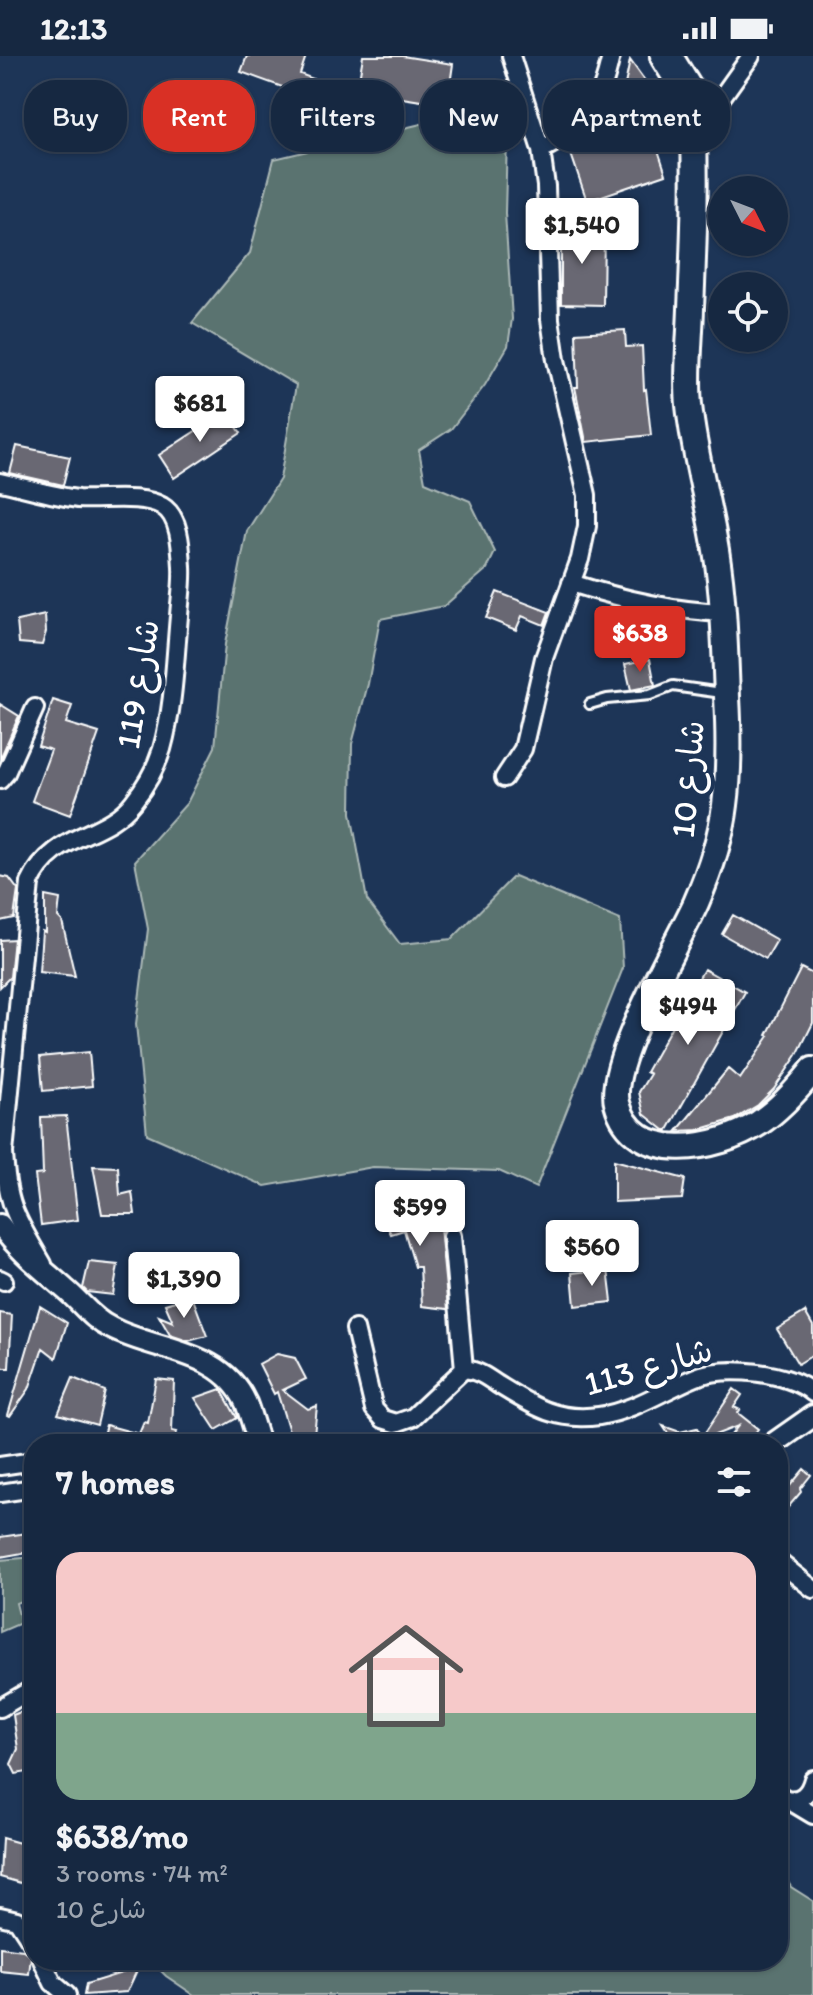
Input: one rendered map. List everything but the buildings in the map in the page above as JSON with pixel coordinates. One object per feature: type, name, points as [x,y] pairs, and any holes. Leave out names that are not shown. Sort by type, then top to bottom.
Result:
[{"type":"highway","points":[[666,56],[680,80]]},
{"type":"highway","points":[[693,80],[695,56]]},
{"type":"main road","name":"شارع 10","points":[[694,152],[689,404],[716,550],[724,613],[730,743],[720,843],[697,900],[629,1042],[619,1073],[617,1102],[629,1127],[641,1138],[683,1148],[709,1145],[756,1125],[790,1099],[813,1070]]},
{"type":"street","points":[[504,778],[523,749],[544,658],[580,559],[587,526],[587,495],[556,360],[550,319],[546,186],[541,150],[511,56]]},
{"type":"street","points":[[541,150],[564,139],[584,123],[601,89],[611,56]]},
{"type":"street","points":[[730,85],[751,56]]},
{"type":"street","name":"شارع 119","points":[[0,482],[76,499],[155,502],[174,516],[183,568],[169,712],[162,750],[153,771],[130,805],[117,817],[51,852],[36,868],[30,883],[4,1153],[11,1206],[50,1276]]},
{"type":"street","points":[[571,583],[659,606],[724,613]]},
{"type":"street","points":[[2,775],[35,708]]},
{"type":"street","points":[[0,1225],[15,1246],[92,1316],[111,1328],[204,1361],[224,1372],[245,1402],[256,1434]]},
{"type":"street","points":[[355,1329],[374,1409],[389,1422],[403,1422],[413,1417],[464,1369],[452,1236]]},
{"type":"street","name":"شارع 113","points":[[464,1369],[478,1372],[543,1411],[561,1417],[616,1413],[699,1375],[752,1372],[778,1376],[802,1383],[813,1393]]},
{"type":"street","points":[[787,1434],[813,1416]]},
{"type":"street","points":[[0,1466],[24,1462]]},
{"type":"street","points":[[0,1493],[24,1490]]},
{"type":"street","points":[[788,1569],[813,1589]]},
{"type":"street","points":[[0,1708],[24,1694]]},
{"type":"street","points":[[788,1797],[799,1800],[806,1795],[813,1779]]},
{"type":"street","points":[[788,1800],[813,1815]]},
{"type":"street","points":[[0,1916],[17,1920],[24,1931]]},
{"type":"street","points":[[47,1970],[53,1983],[67,1995]]},
{"type":"lane","points":[[590,704],[607,699],[650,695],[673,686],[727,693]]},
{"type":"green space","points":[[420,124],[420,152],[507,152],[505,213],[512,319],[508,346],[485,385],[451,429],[419,450],[425,482],[470,501],[495,552],[487,569],[444,606],[380,619],[368,684],[352,744],[351,813],[367,900],[400,944],[452,939],[514,876],[620,920],[623,968],[536,1188],[499,1171],[373,1167],[265,1186],[147,1134],[136,1024],[148,929],[135,861],[187,803],[215,747],[225,644],[247,531],[280,479],[296,385],[192,323],[250,253],[274,159],[303,152],[404,152],[404,128]]},
{"type":"green space","points":[[24,1558],[24,1599],[16,1603],[21,1623],[0,1632],[0,1560]]},
{"type":"green space","points":[[788,1882],[813,1901],[813,1995],[194,1995],[160,1970],[788,1970]]}]
